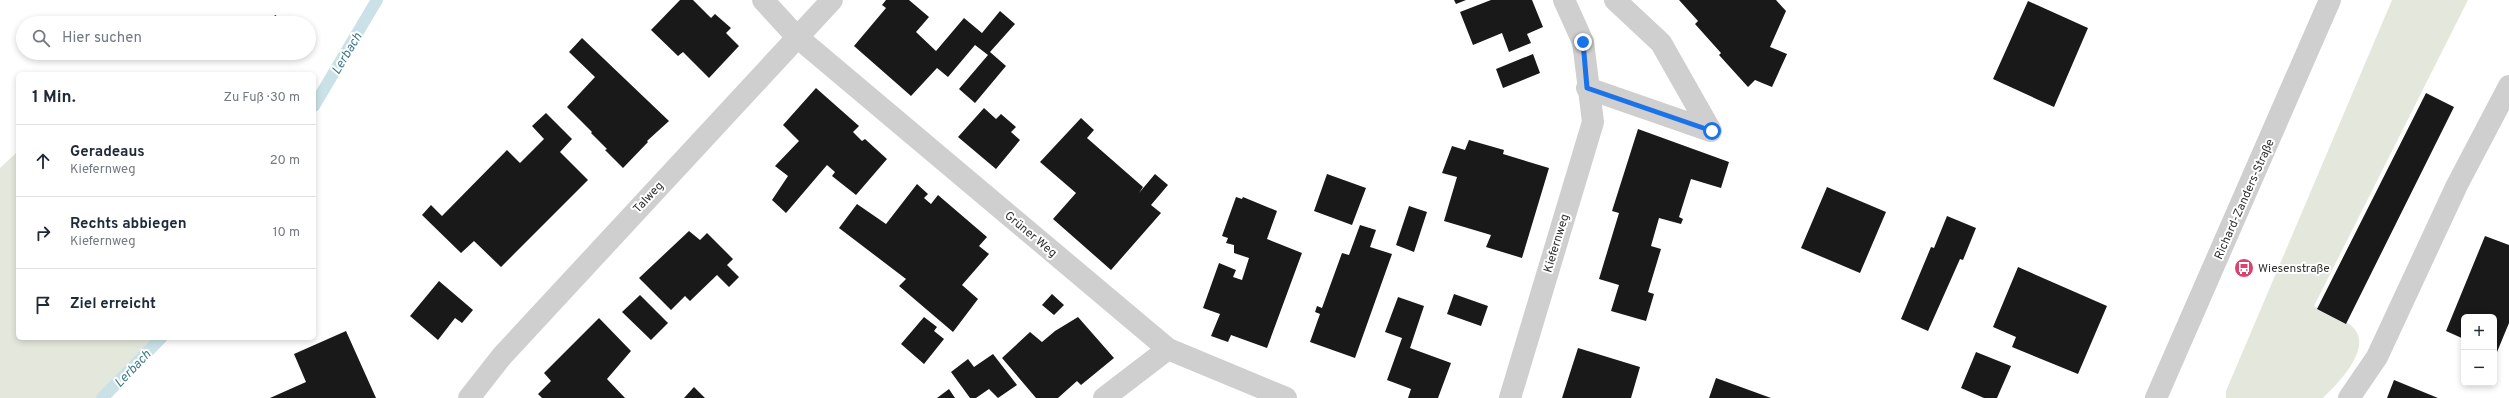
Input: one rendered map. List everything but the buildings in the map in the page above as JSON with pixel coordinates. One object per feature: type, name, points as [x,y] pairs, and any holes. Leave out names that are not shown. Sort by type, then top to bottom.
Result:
[{"type":"street","name":"Grüner Weg","points":[[763,0],[796,36],[1168,349],[1286,398]]},
{"type":"street","name":"Talweg","points":[[469,398],[502,356],[796,36],[832,0]]},
{"type":"street","name":"Kiefernweg","points":[[1510,398],[1593,122],[1587,88],[1583,42],[1564,0]]},
{"type":"street","points":[[1587,88],[1712,131],[1661,43],[1616,0]]},
{"type":"street","name":"Richard-Zanders-Straße","points":[[2156,398],[2330,0]]},
{"type":"street","points":[[2348,398],[2377,357],[2457,185],[2509,86]]},
{"type":"street","points":[[1104,398],[1168,349]]},
{"type":"shaded area","points":[[2392,0],[2468,0],[2314,306],[2349,324],[2357,332],[2359,342],[2357,352],[2345,373],[2323,398],[2226,398],[2226,391]]},
{"type":"shaded area","points":[[16,153],[16,340],[167,340],[111,398],[0,398],[0,168]]},
{"type":"waterway","name":"Lerbach","points":[[316,103],[377,0]]},
{"type":"waterway","name":"Lerbach","points":[[102,398],[159,340]]},
{"type":"place","name":"Wiesenstraße","points":[[2244,268]]},
{"type":"route","points":[[1583,42],[1587,88],[1712,131]]}]
